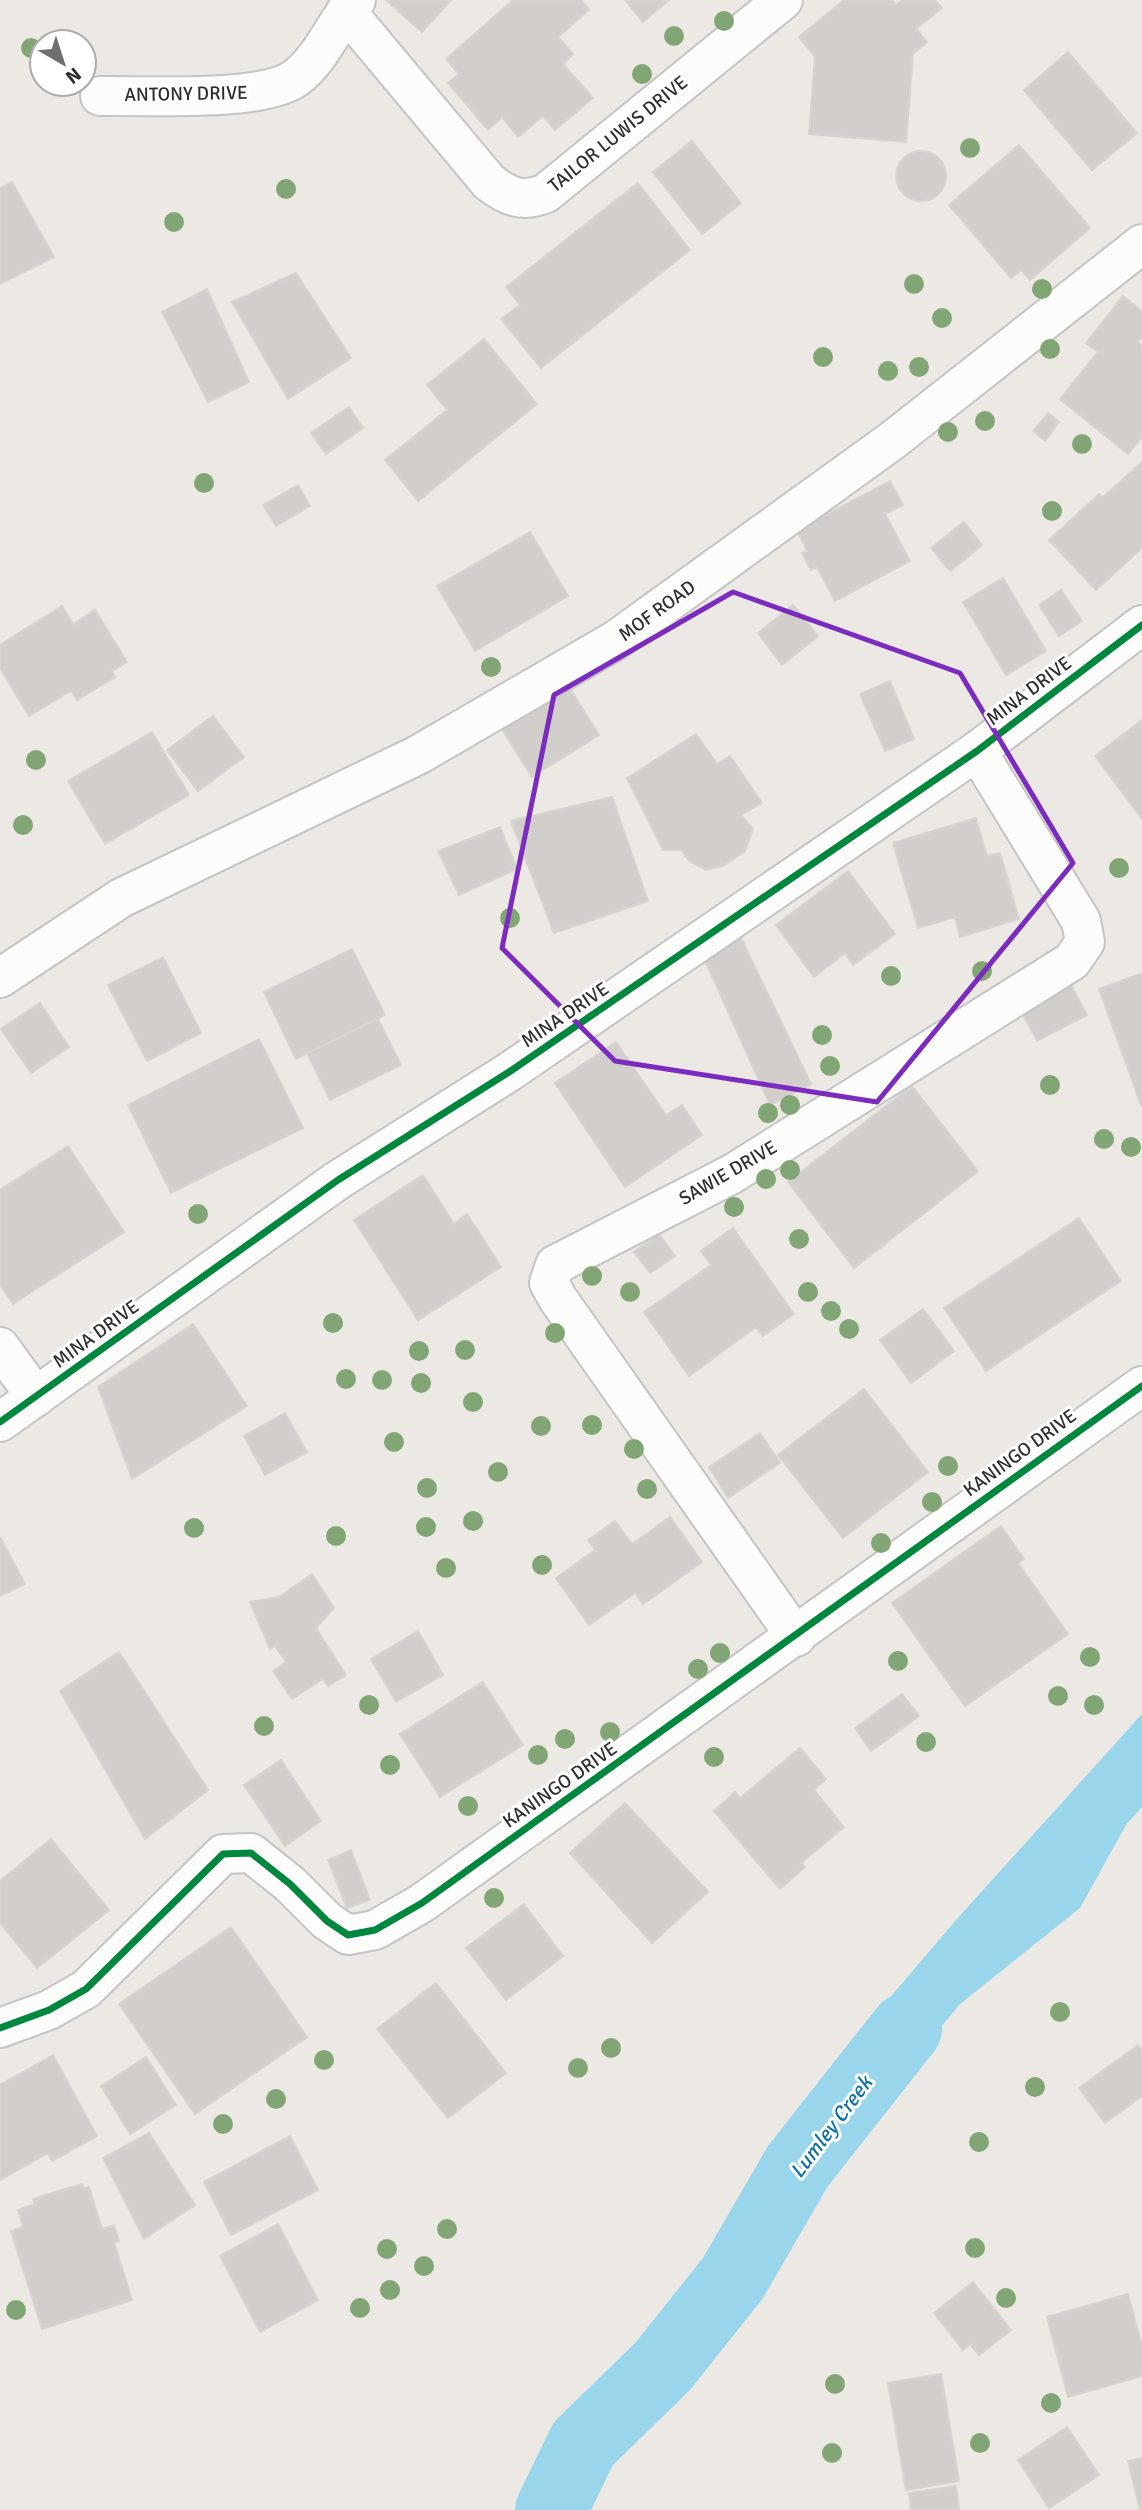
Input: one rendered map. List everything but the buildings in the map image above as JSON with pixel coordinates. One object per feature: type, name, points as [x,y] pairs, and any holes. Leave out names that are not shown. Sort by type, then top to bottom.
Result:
[{"type":"street","name":"TAILOR LUWIS DRIVE","points":[[351,5],[489,182],[505,195],[529,200],[546,193],[783,0]]},
{"type":"street","name":"ANTONY DRIVE","points":[[100,96],[255,93],[295,79],[314,61],[351,5]]},
{"type":"street","name":"MOF ROAD","points":[[0,978],[121,898],[418,755],[616,640],[893,440],[1142,244]]},
{"type":"street","name":"MINA DRIVE","points":[[0,1422],[338,1180],[543,1049],[977,751],[1142,625]]},
{"type":"street","name":"SAWIE DRIVE","points":[[796,1637],[565,1311],[549,1283],[555,1265],[732,1174],[882,1077],[1072,961],[1085,942],[1081,921],[977,751]]},
{"type":"street","points":[[0,1347],[36,1397]]},
{"type":"street","name":"KANINGO DRIVE","points":[[0,2028],[49,2010],[86,1989],[223,1854],[251,1853],[290,1884],[327,1921],[348,1936],[375,1930],[422,1903],[796,1637],[1022,1469],[1142,1386]]},
{"type":"highlighted area","points":[[733,592],[960,673],[1073,863],[877,1102],[615,1061],[502,948],[554,695]]},
{"type":"water","points":[[1142,1714],[1142,1807],[1126,1825],[1080,1908],[959,2005],[861,2124],[818,2082],[956,1920]]},
{"type":"waterway","name":"Lumley Creek","points":[[551,2510],[583,2444],[663,2366],[733,2278],[798,2166],[906,2029]]},
{"type":"cycle path","points":[[0,1422],[338,1180],[509,1072],[977,751],[1142,625]]},
{"type":"cycle path","points":[[0,2028],[49,2010],[86,1989],[223,1854],[251,1853],[290,1884],[327,1921],[348,1935],[375,1930],[422,1903],[1142,1386]]}]
